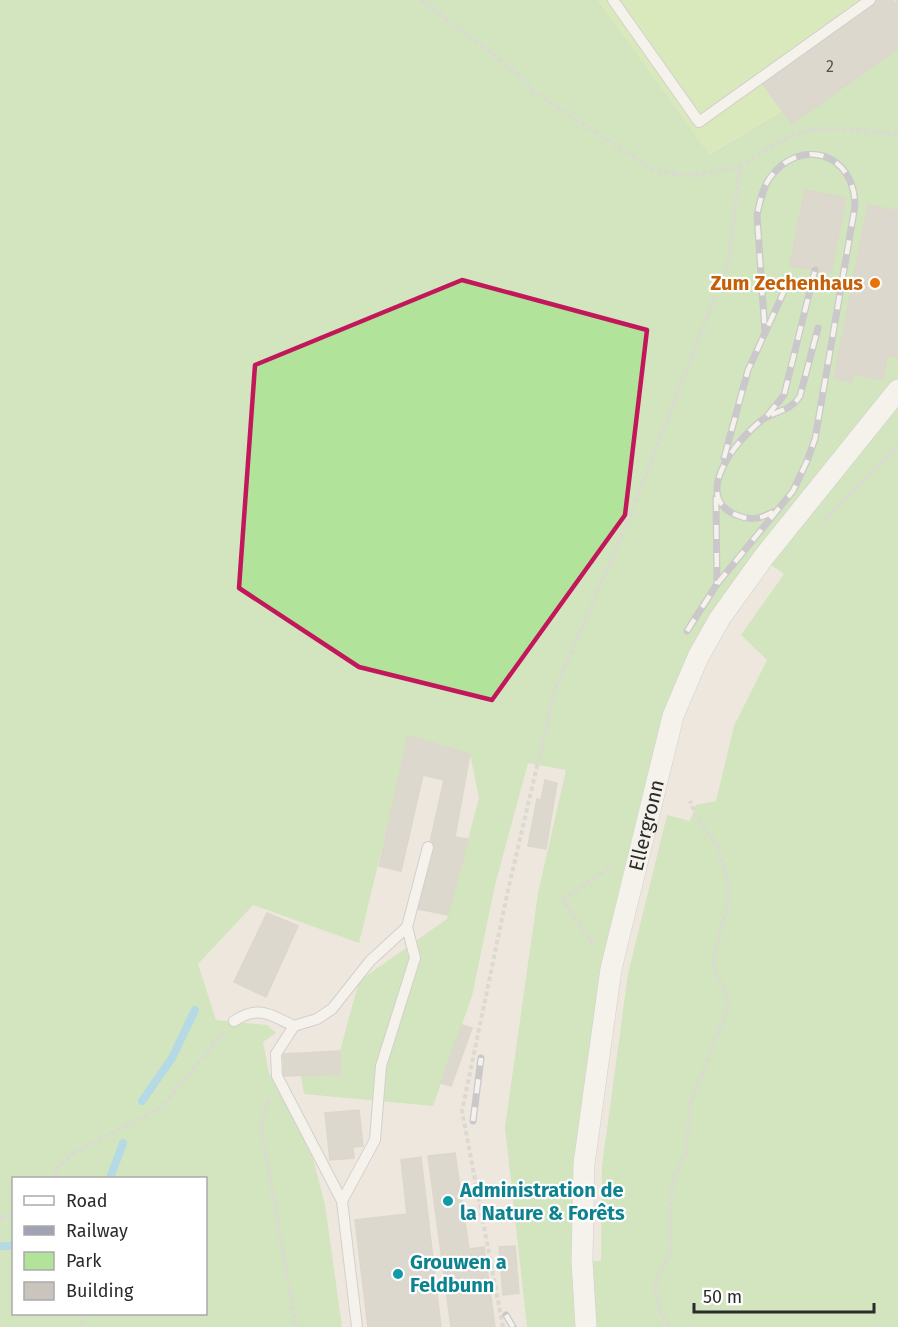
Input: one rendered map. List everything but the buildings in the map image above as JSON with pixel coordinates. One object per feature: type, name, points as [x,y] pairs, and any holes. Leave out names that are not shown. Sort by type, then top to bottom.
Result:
[{"type":"street","name":"Ellergronn","points":[[586,1327],[582,1262],[584,1164],[611,969],[673,716],[698,657],[720,618],[792,522],[898,390]]},
{"type":"lane","points":[[613,0],[699,122],[870,0]]},
{"type":"lane","points":[[342,1201],[375,1140],[381,1065],[415,958],[407,927],[428,847]]},
{"type":"lane","points":[[357,1327],[342,1201],[277,1076],[276,1054],[294,1026],[317,1019],[332,1010],[370,961],[407,927]]},
{"type":"lane","points":[[234,1021],[247,1012],[262,1011],[294,1026]]},
{"type":"path","points":[[421,0],[516,72],[533,91],[653,170],[688,176],[740,166],[772,143],[799,131],[825,127],[898,134]]},
{"type":"path","points":[[502,1327],[462,1111],[508,890],[555,688],[626,526],[728,263],[740,166]]},
{"type":"path","points":[[792,522],[810,537],[898,446]]},
{"type":"path","points":[[669,1327],[660,1311],[655,1290],[658,1275],[671,1251],[670,1206],[675,1177],[686,1152],[690,1104],[728,1007],[724,988],[715,972],[714,955],[729,901],[727,876],[716,843],[698,820],[690,801]]},
{"type":"path","points":[[611,969],[562,900],[641,846]]},
{"type":"path","points":[[55,1177],[57,1168],[73,1153],[161,1108],[191,1069],[234,1021]]},
{"type":"path","points":[[277,1076],[261,1126],[296,1327]]},
{"type":"highlighted area","points":[[462,280],[647,330],[625,515],[492,700],[359,667],[239,588],[255,365]]},
{"type":"green space","points":[[0,0],[598,0],[710,154],[782,111],[792,124],[898,48],[898,1327],[527,1327],[505,1127],[538,893],[566,770],[528,763],[495,885],[472,996],[433,1106],[304,1094],[301,1076],[341,1073],[340,1051],[359,981],[447,919],[479,798],[470,754],[409,736],[359,943],[253,905],[198,964],[216,1020],[267,1025],[276,1033],[263,1042],[269,1073],[312,1155],[325,1205],[342,1327],[0,1327]],"holes":[[[763,559],[784,574],[741,635],[767,660],[734,726],[716,801],[696,805],[690,821],[667,815],[628,974],[602,1166],[601,1261],[583,1261],[611,969],[698,657]]]},
{"type":"green space","points":[[598,0],[898,0],[898,48],[792,124],[782,111],[709,154]]},
{"type":"waterway","points":[[142,1101],[172,1058],[195,1010]]},
{"type":"waterway","points":[[110,1177],[123,1143]]},
{"type":"waterway","points":[[0,1246],[12,1246]]},
{"type":"railway","points":[[687,631],[717,584],[793,491],[815,439],[855,206],[853,188],[846,173],[824,156],[810,154],[796,157],[782,165],[769,179],[763,192],[757,215],[765,333]]},
{"type":"railway","points":[[767,416],[784,395],[815,270]]},
{"type":"railway","points":[[724,458],[748,370],[786,287]]},
{"type":"railway","points":[[773,512],[762,517],[742,517],[726,509],[718,498],[717,485],[730,455],[751,429],[767,417],[792,405],[800,396],[818,328]]},
{"type":"railway","points":[[716,497],[717,584]]},
{"type":"railway","points":[[473,1121],[481,1058]]},
{"type":"railway","points":[[506,1315],[513,1327]]},
{"type":"place","name":"Zum Zechenhaus","points":[[875,283]]},
{"type":"place","name":"Administration de la Nature & Forêts","points":[[448,1201]]},
{"type":"place","name":"Grouwen a Feldbunn","points":[[398,1274]]}]
